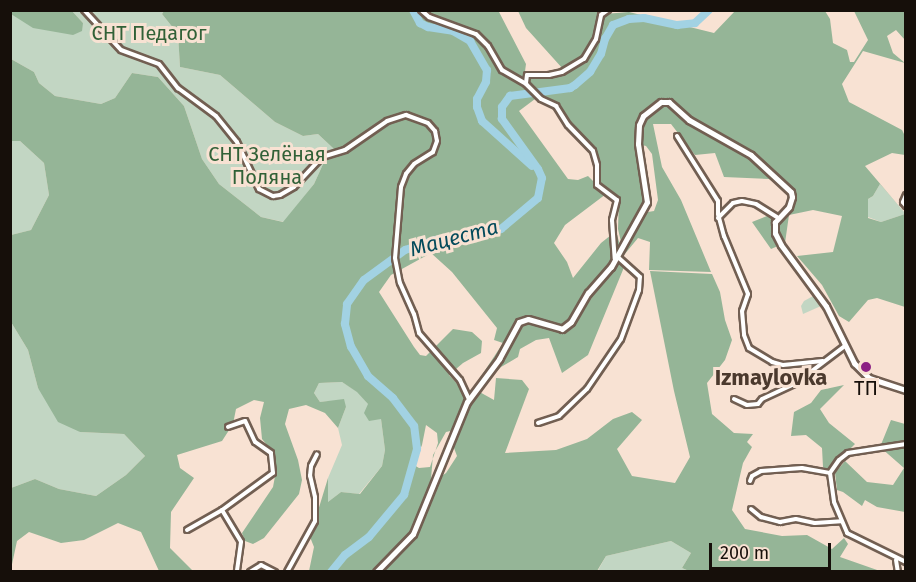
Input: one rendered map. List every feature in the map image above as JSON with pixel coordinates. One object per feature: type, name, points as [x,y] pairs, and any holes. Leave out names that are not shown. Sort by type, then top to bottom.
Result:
[{"type":"street","points":[[84,10],[121,50],[159,64],[178,88],[216,116],[237,142],[260,189],[273,196],[280,195],[294,187],[322,158],[345,150],[387,121],[406,116],[429,123],[435,131],[437,141],[432,152],[410,169],[400,188],[394,243],[395,258],[400,283],[414,314],[419,333],[460,380],[469,399]]},
{"type":"street","points":[[421,10],[429,17],[476,34],[488,46],[502,70],[527,86],[533,93],[556,106],[568,125],[592,151],[597,165],[597,185],[617,200],[612,220],[616,258],[640,277],[637,296],[621,339],[587,389],[559,416],[538,423]]},
{"type":"street","points":[[527,86],[527,75],[562,72],[584,59],[596,39],[601,15],[608,10]]},
{"type":"street","points":[[376,572],[414,534],[469,399],[499,359],[519,322],[528,319],[556,330],[569,325],[588,293],[616,258],[629,229],[647,202],[638,144],[639,125],[648,111],[661,102],[669,102],[688,120],[742,149],[791,192],[792,202],[777,217],[775,232],[781,245],[817,290],[854,363],[869,378],[906,390]]},
{"type":"street","points":[[677,136],[718,201],[718,218],[729,252],[748,294],[742,311],[744,335],[749,348],[772,362],[783,365],[823,361]]},
{"type":"street","points":[[906,195],[903,202],[906,206]]},
{"type":"street","points":[[718,218],[733,203],[742,201],[756,204],[777,217]]},
{"type":"street","points":[[734,399],[741,404],[758,404],[762,399],[796,383],[845,346]]},
{"type":"street","points":[[187,530],[222,510],[270,476],[274,469],[271,453],[255,442],[245,421],[228,427]]},
{"type":"street","points":[[906,444],[848,453],[839,460],[830,473],[834,502],[847,533],[856,540],[906,562]]},
{"type":"street","points":[[287,572],[315,521],[315,498],[310,476],[313,459],[317,454]]},
{"type":"street","points":[[750,481],[752,476],[761,471],[802,468],[830,473]]},
{"type":"street","points":[[750,509],[761,517],[780,522],[796,519],[815,523],[841,521]]},
{"type":"street","points":[[222,510],[241,542],[237,572]]},
{"type":"street","points":[[895,559],[898,572]]},
{"type":"street","points":[[250,572],[261,565],[275,572]]},
{"type":"green space","points":[[498,10],[526,64],[523,86],[535,99],[519,111],[568,179],[578,180],[588,176],[606,194],[565,225],[554,243],[567,262],[573,278],[601,243],[616,231],[623,256],[627,260],[588,355],[562,373],[549,338],[536,340],[520,349],[518,357],[501,367],[484,384],[478,381],[503,343],[494,340],[497,328],[452,272],[431,253],[391,275],[379,292],[414,347],[420,355],[426,356],[453,329],[472,332],[482,341],[481,353],[463,363],[449,375],[463,390],[476,390],[494,400],[496,378],[522,380],[529,389],[505,453],[556,450],[587,439],[613,419],[632,412],[642,420],[617,449],[632,476],[675,483],[690,457],[650,271],[712,274],[720,292],[725,320],[732,340],[725,360],[707,383],[712,414],[734,433],[753,434],[747,442],[752,447],[743,463],[732,510],[745,529],[782,536],[807,535],[832,549],[844,538],[848,544],[840,557],[880,571],[689,571],[682,568],[691,553],[671,541],[606,556],[597,571],[309,571],[314,547],[310,537],[328,478],[328,502],[341,492],[360,494],[382,466],[385,450],[381,419],[369,421],[364,413],[368,404],[357,392],[342,382],[319,383],[314,393],[320,402],[344,399],[346,407],[338,428],[325,413],[306,405],[289,409],[285,424],[298,460],[302,480],[299,494],[264,538],[253,544],[245,541],[242,533],[273,487],[276,471],[272,451],[262,439],[260,418],[264,402],[254,400],[236,409],[233,424],[222,441],[177,455],[180,468],[194,478],[171,512],[170,548],[193,571],[159,571],[141,532],[118,523],[84,540],[61,543],[29,532],[17,541],[11,569],[11,488],[35,479],[59,489],[96,496],[126,475],[145,456],[124,434],[80,432],[58,422],[38,388],[28,350],[11,322],[11,235],[31,230],[49,195],[44,163],[20,141],[11,141],[11,59],[34,72],[39,83],[55,96],[101,104],[115,98],[132,73],[158,77],[184,106],[202,159],[219,184],[261,217],[283,222],[314,184],[324,162],[334,149],[318,134],[303,136],[275,122],[220,75],[180,67],[178,34],[162,14],[164,11]],"holes":[[[426,425],[437,433],[438,443],[435,451],[446,432],[455,430],[434,483],[431,479],[433,459],[430,467],[419,468],[414,465],[422,445]],[[450,446],[454,448],[457,456],[446,473],[436,480]]]},
{"type":"green space","points":[[10,11],[72,11],[83,23],[82,31],[73,35],[33,28],[11,14]]},
{"type":"green space","name":"СНТ Зелёная Поляна","points":[[72,11],[164,11],[162,14],[178,34],[180,67],[220,75],[275,122],[303,136],[318,134],[334,149],[324,162],[314,184],[284,222],[261,217],[219,184],[202,159],[184,106],[158,77],[132,73],[115,98],[101,104],[55,96],[39,83],[34,72],[11,59],[11,14],[83,23]]},
{"type":"green space","points":[[518,11],[603,11],[598,15],[594,39],[583,58],[563,69],[526,28]]},
{"type":"green space","points":[[735,11],[825,11],[830,19],[833,43],[847,50],[850,62],[854,62],[868,40],[854,11],[905,11],[905,40],[896,30],[887,36],[893,53],[905,63],[863,51],[842,84],[849,102],[902,130],[905,136],[905,155],[892,153],[865,166],[905,213],[880,184],[873,196],[868,199],[868,218],[881,222],[905,214],[905,307],[877,298],[868,300],[849,322],[839,316],[822,285],[797,256],[833,252],[842,216],[813,210],[789,215],[785,243],[771,249],[752,222],[785,209],[791,197],[787,191],[769,179],[724,177],[715,153],[695,155],[671,124],[653,124],[662,167],[681,200],[711,272],[649,270],[650,242],[638,238],[624,255],[618,229],[619,198],[599,185],[594,154],[575,136],[551,102],[535,93],[528,83],[528,77],[566,72],[585,61],[598,39],[604,14],[629,12],[714,33]],"holes":[[[638,144],[646,146],[652,154],[658,200],[654,211],[642,213],[647,194]]]},
{"type":"green space","points":[[11,141],[20,141],[44,163],[49,195],[31,230],[11,235]]},
{"type":"green space","points":[[880,184],[905,214],[881,222],[868,217],[868,199],[873,196]]},
{"type":"green space","points":[[815,295],[821,306],[803,314],[801,306],[804,301]]},
{"type":"green space","points":[[11,322],[28,350],[38,388],[80,432],[124,434],[145,456],[126,475],[96,496],[59,489],[35,479],[11,488]]},
{"type":"green space","points":[[342,382],[358,392],[381,419],[385,450],[382,466],[359,494],[341,492],[327,503],[328,478],[342,445],[338,428],[346,407],[331,401],[320,402],[314,393],[319,383]]},
{"type":"green space","points":[[844,385],[820,409],[829,423],[855,444],[830,473],[823,467],[822,448],[806,435],[791,436],[794,412],[811,403],[821,390]]},
{"type":"green space","points":[[891,420],[905,424],[905,512],[877,507],[865,500],[862,506],[837,490],[835,473],[845,461],[867,482],[893,485],[904,468],[880,447]]},
{"type":"green space","points":[[671,541],[691,553],[682,568],[689,571],[597,572],[606,556]]},
{"type":"waterway","points":[[413,10],[420,23],[428,27],[453,31],[470,41],[487,70],[486,82],[477,99],[482,121],[532,166]]},
{"type":"waterway","name":"Мацеста","points":[[331,572],[345,555],[369,537],[404,495],[417,449],[414,426],[393,398],[368,376],[351,347],[345,324],[347,304],[364,280],[405,250],[435,240],[481,235],[501,229],[538,198],[542,178],[538,169],[502,119],[502,107],[510,96],[570,88],[575,85],[590,72],[601,54],[605,39],[613,25],[629,19],[644,18],[677,25],[695,23],[709,10]]},
{"type":"place","name":"ТП","points":[[866,367]]},
{"type":"district","name":"Izmaylovka","points":[[771,378]]},
{"type":"park label","name":"СНТ Педагог","points":[[149,33]]}]
